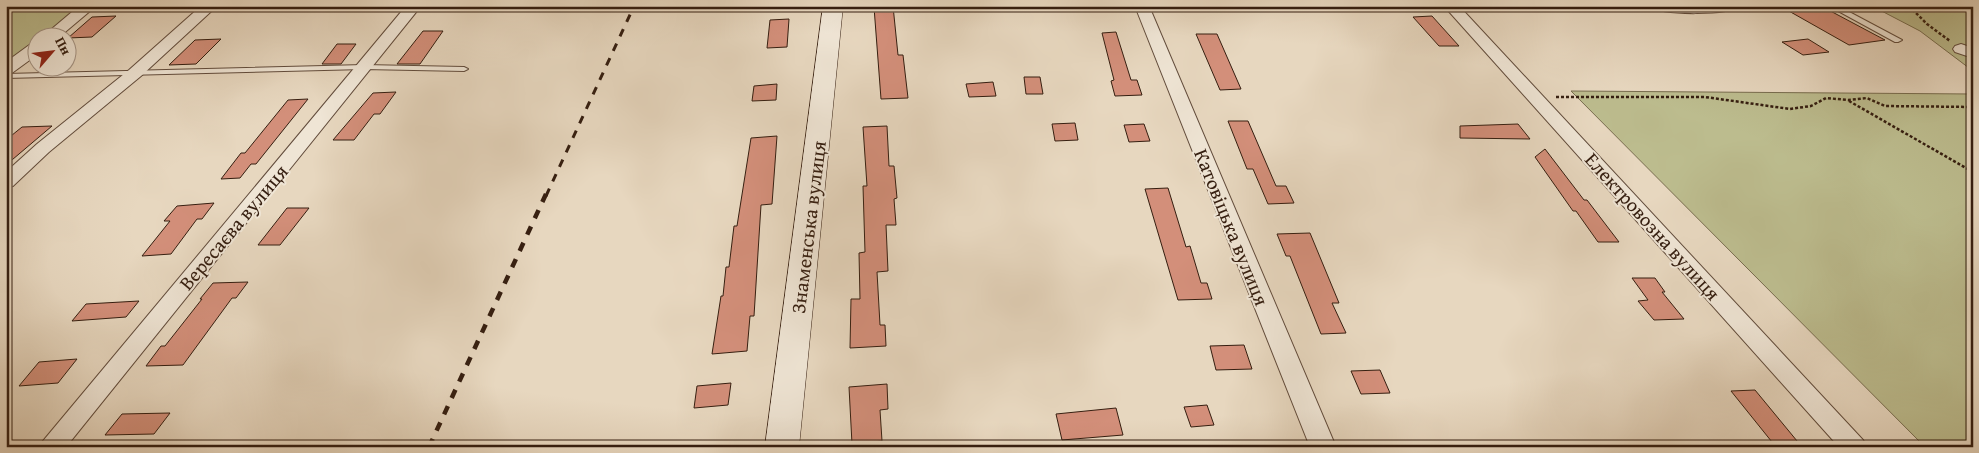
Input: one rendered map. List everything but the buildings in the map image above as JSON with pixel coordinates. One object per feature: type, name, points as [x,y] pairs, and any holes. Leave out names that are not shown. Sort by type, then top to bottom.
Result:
[{"type":"main road","name":"Знаменська вулиця","points":[[782,447],[834,6]]},
{"type":"street","points":[[61,28],[89,6]]},
{"type":"street","points":[[6,182],[43,148],[135,73],[210,6]]},
{"type":"street","name":"Вересаєва вулиця","points":[[51,447],[414,6]]},
{"type":"street","name":"Катовіцька вулиця","points":[[1142,6],[1322,447]]},
{"type":"street","name":"Електровозна вулиця","points":[[1451,6],[1854,447]]},
{"type":"street","points":[[6,70],[28,54]]},
{"type":"lane","points":[[1651,6],[1686,12],[1740,6]]},
{"type":"lane","points":[[1832,6],[1898,40]]},
{"type":"lane","points":[[6,76],[364,67],[464,69]]},
{"type":"path","points":[[1909,6],[1927,24],[1967,51]]},
{"type":"path","points":[[1536,97],[1705,98],[1790,109],[1811,106],[1826,98],[1848,100],[1868,98],[1885,106],[1973,107]]},
{"type":"path","points":[[1848,100],[1973,172]]},
{"type":"green space","points":[[6,6],[89,6],[60,28],[28,28],[28,53],[6,70]]},
{"type":"green space","points":[[1872,6],[1973,6],[1973,71],[1920,31]]},
{"type":"green space","points":[[1571,91],[1973,94],[1973,447],[1925,447]]},
{"type":"railway","points":[[546,196],[634,6]]},
{"type":"railway","points":[[429,447],[546,194]]}]
